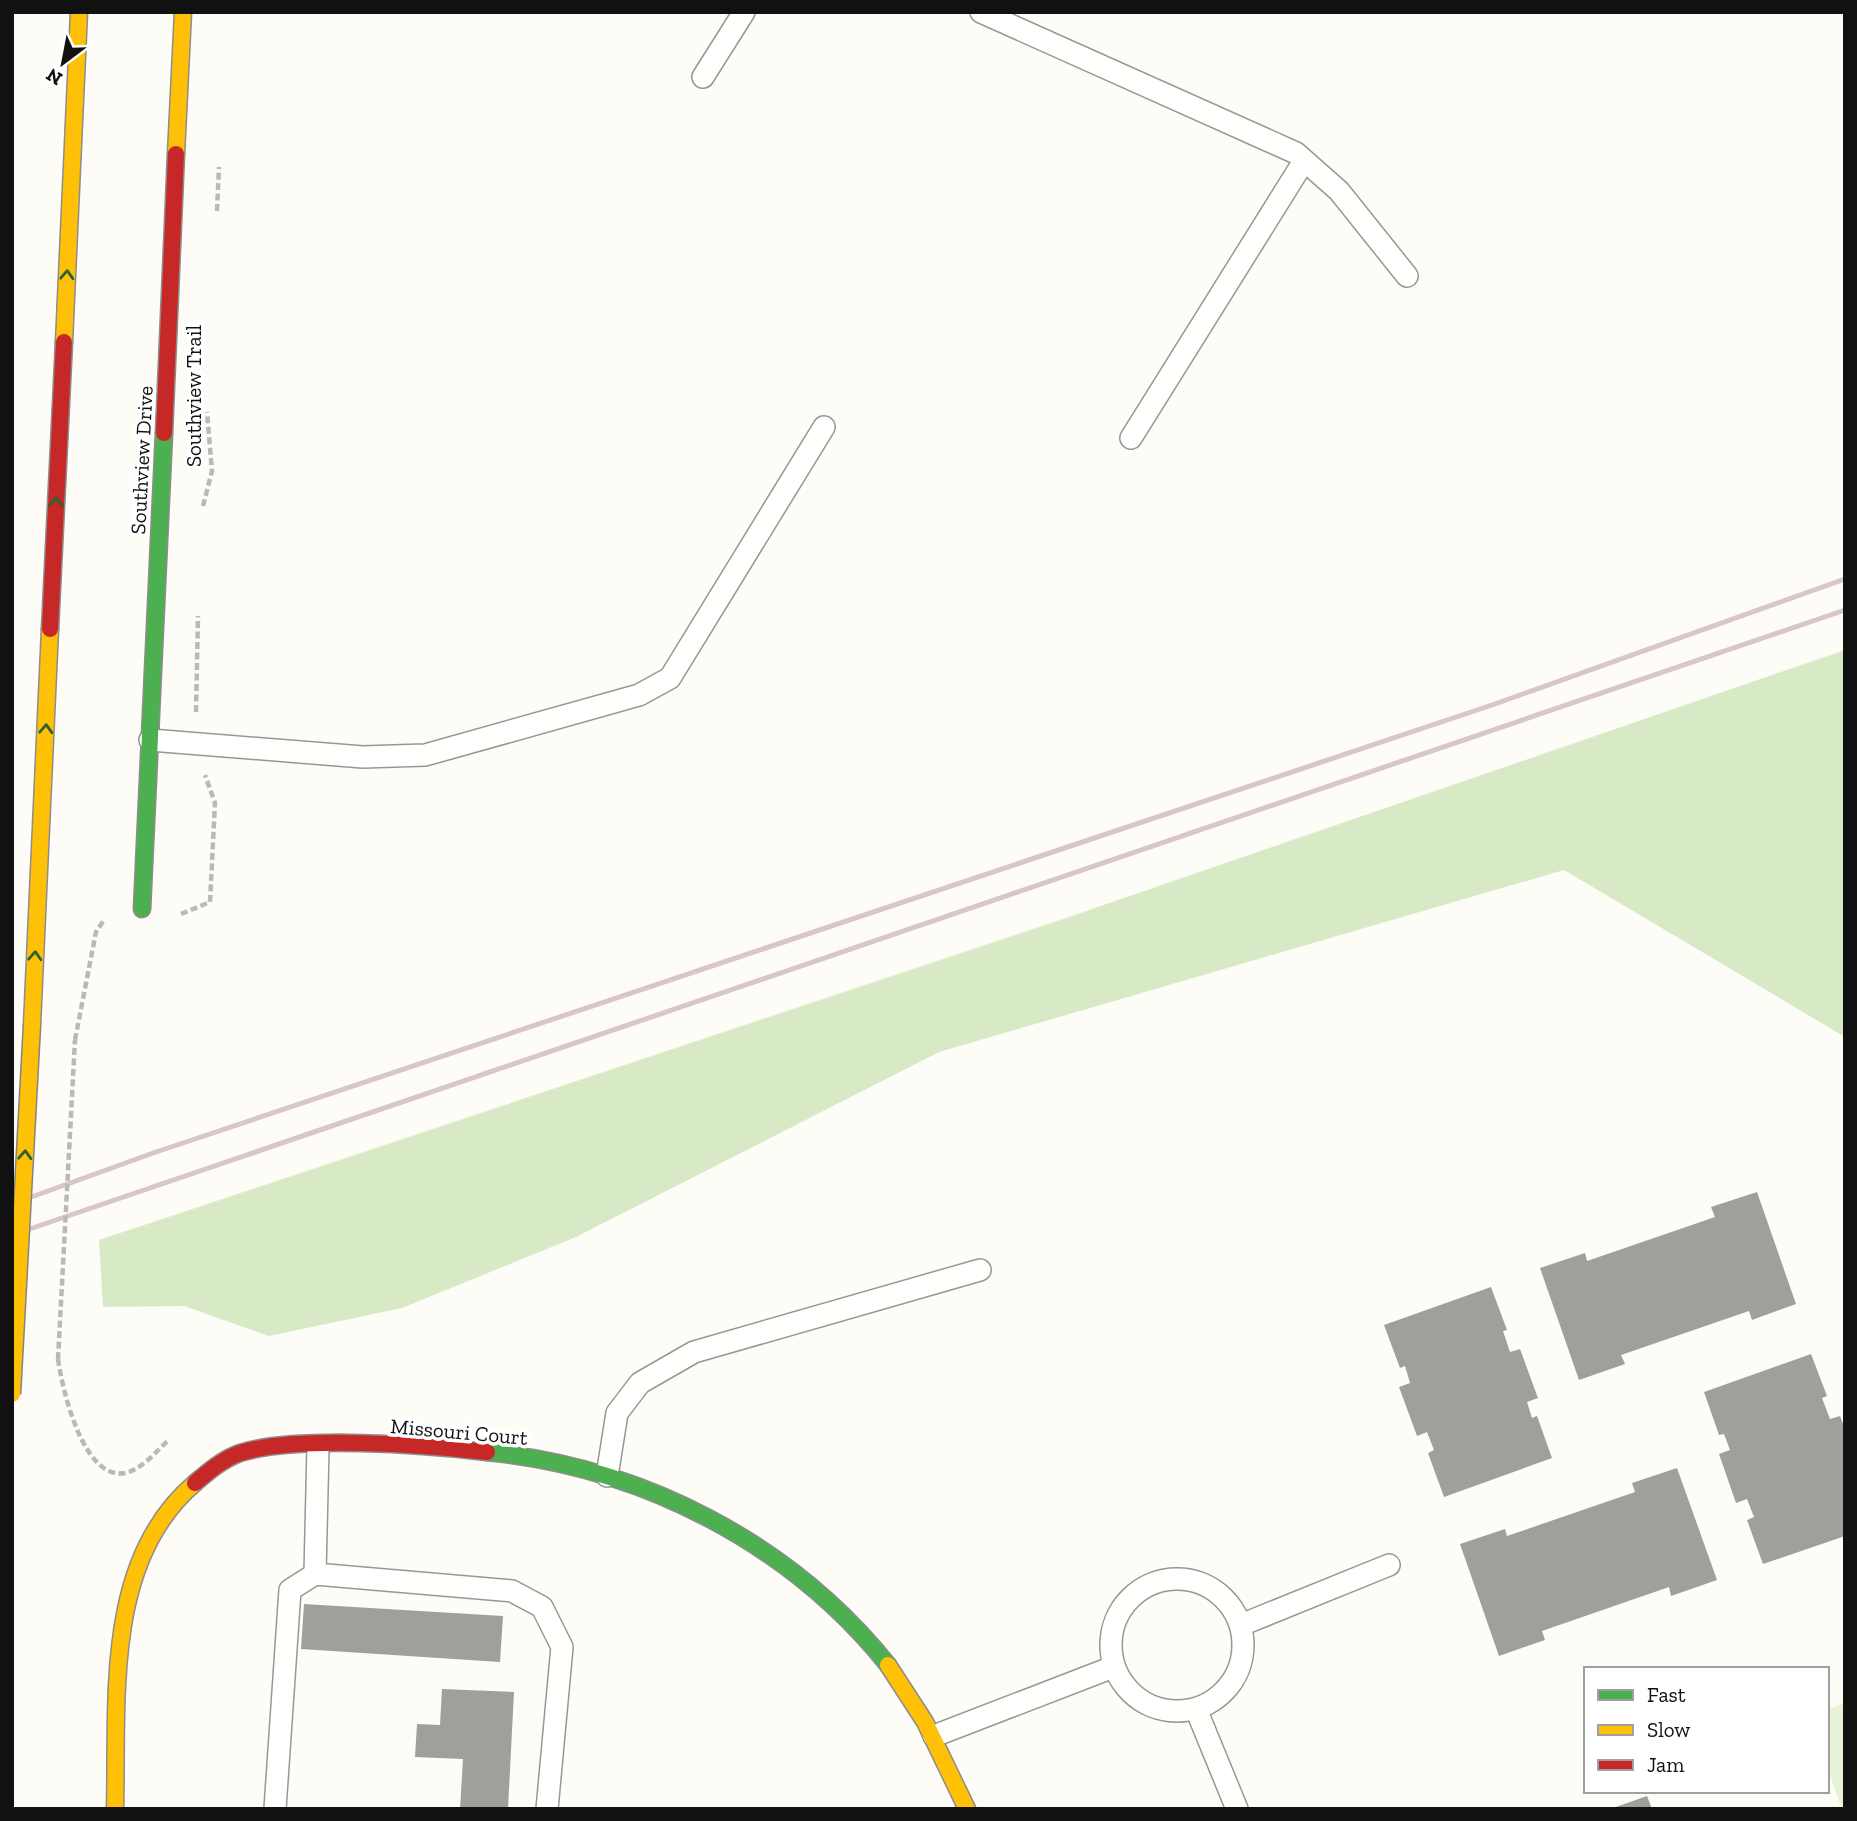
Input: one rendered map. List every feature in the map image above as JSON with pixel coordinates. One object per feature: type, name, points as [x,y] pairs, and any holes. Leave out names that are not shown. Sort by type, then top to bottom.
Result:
[{"type":"main road","points":[[12,1394],[32,1025],[79,12]]},
{"type":"main road","name":"Southview Drive","points":[[142,909],[183,12]]},
{"type":"main road","name":"Missouri Court","points":[[115,1809],[124,1611],[128,1590],[148,1542],[166,1510],[238,1454],[281,1447],[368,1445],[506,1454],[607,1476],[659,1492],[709,1515],[799,1576],[858,1630],[893,1671],[934,1736],[967,1809]]},
{"type":"lane","points":[[703,77],[744,12]]},
{"type":"lane","points":[[981,12],[1296,153],[1339,191],[1407,276]]},
{"type":"lane","points":[[1131,438],[1304,161]]},
{"type":"lane","points":[[150,740],[363,757],[425,755],[639,695],[670,678],[824,427]]},
{"type":"lane","points":[[607,1476],[617,1413],[640,1384],[694,1352],[980,1270]]},
{"type":"lane","points":[[315,1574],[318,1447]]},
{"type":"lane","points":[[1241,1625],[1389,1565]]},
{"type":"lane","points":[[275,1809],[290,1590],[315,1574],[512,1591],[542,1607],[562,1647],[547,1809]]},
{"type":"lane","points":[[1186,1579],[1209,1587],[1228,1602],[1241,1625],[1244,1652],[1237,1675],[1220,1697],[1196,1709],[1169,1712],[1146,1705],[1126,1689],[1113,1667],[1110,1639],[1118,1614],[1133,1594],[1156,1581],[1186,1579]]},
{"type":"lane","points":[[934,1736],[1113,1667]]},
{"type":"lane","points":[[1196,1709],[1237,1809]]},
{"type":"path","points":[[216,223],[219,156]]},
{"type":"path","name":"Southview Trail","points":[[201,512],[212,471],[206,404]]},
{"type":"path","points":[[169,1440],[140,1467],[124,1474],[106,1469],[87,1449],[74,1420],[63,1390],[58,1359],[75,1040],[96,932],[106,918],[132,908],[176,917],[210,902],[215,803],[195,745],[198,608]]},
{"type":"green space","points":[[1845,650],[1845,1037],[1564,870],[939,1052],[576,1237],[402,1308],[269,1336],[184,1306],[103,1307],[99,1240],[1063,919]]},
{"type":"green space","points":[[1845,1703],[1845,1809],[1842,1809],[1829,1773],[1829,1709]]},
{"type":"building","points":[[1757,1192],[1796,1304],[1752,1320],[1749,1311],[1621,1355],[1625,1364],[1579,1380],[1540,1268],[1585,1253],[1587,1261],[1715,1217],[1711,1207]]},
{"type":"building","points":[[1491,1287],[1507,1330],[1503,1331],[1510,1352],[1520,1349],[1538,1398],[1527,1402],[1532,1418],[1537,1416],[1552,1458],[1444,1497],[1428,1453],[1434,1450],[1427,1432],[1417,1436],[1399,1387],[1410,1383],[1405,1366],[1400,1368],[1384,1325]]},
{"type":"building","points":[[1811,1354],[1827,1396],[1822,1398],[1830,1419],[1840,1416],[1845,1429],[1845,1536],[1763,1564],[1747,1520],[1754,1517],[1747,1499],[1736,1503],[1719,1454],[1730,1450],[1724,1434],[1719,1435],[1704,1392]]},
{"type":"building","points":[[1677,1468],[1717,1580],[1671,1596],[1669,1587],[1542,1631],[1545,1640],[1499,1656],[1460,1544],[1505,1529],[1507,1536],[1635,1492],[1632,1483]]},
{"type":"building","points":[[304,1604],[503,1616],[500,1662],[301,1649]]},
{"type":"building","points":[[442,1689],[514,1692],[508,1809],[460,1809],[463,1759],[415,1757],[417,1724],[440,1725]]},
{"type":"building","points":[[1647,1796],[1652,1809],[1613,1809],[1613,1808]]},
{"type":"railway","points":[[12,1204],[156,1152],[1492,705],[1845,579]]},
{"type":"railway","points":[[12,1235],[1845,610]]},
{"type":"traffic: fast","points":[[142,909],[164,433]]},
{"type":"traffic: fast","points":[[487,1452],[545,1460],[601,1474],[656,1494],[709,1518],[759,1548],[806,1582],[849,1621],[888,1665]]},
{"type":"traffic: slow","points":[[64,342],[79,12]]},
{"type":"traffic: slow","points":[[176,154],[183,12]]},
{"type":"traffic: slow","points":[[32,1025],[50,629]]},
{"type":"traffic: slow","points":[[12,1394],[32,1025]]},
{"type":"traffic: slow","points":[[115,1809],[117,1679],[130,1592],[144,1552],[165,1515],[195,1483]]},
{"type":"traffic: slow","points":[[888,1665],[925,1722],[967,1809]]},
{"type":"traffic: jam","points":[[164,433],[176,154]]},
{"type":"traffic: jam","points":[[50,629],[64,342]]},
{"type":"traffic: jam","points":[[195,1483],[210,1470],[240,1453],[294,1444],[397,1444],[487,1452]]}]
